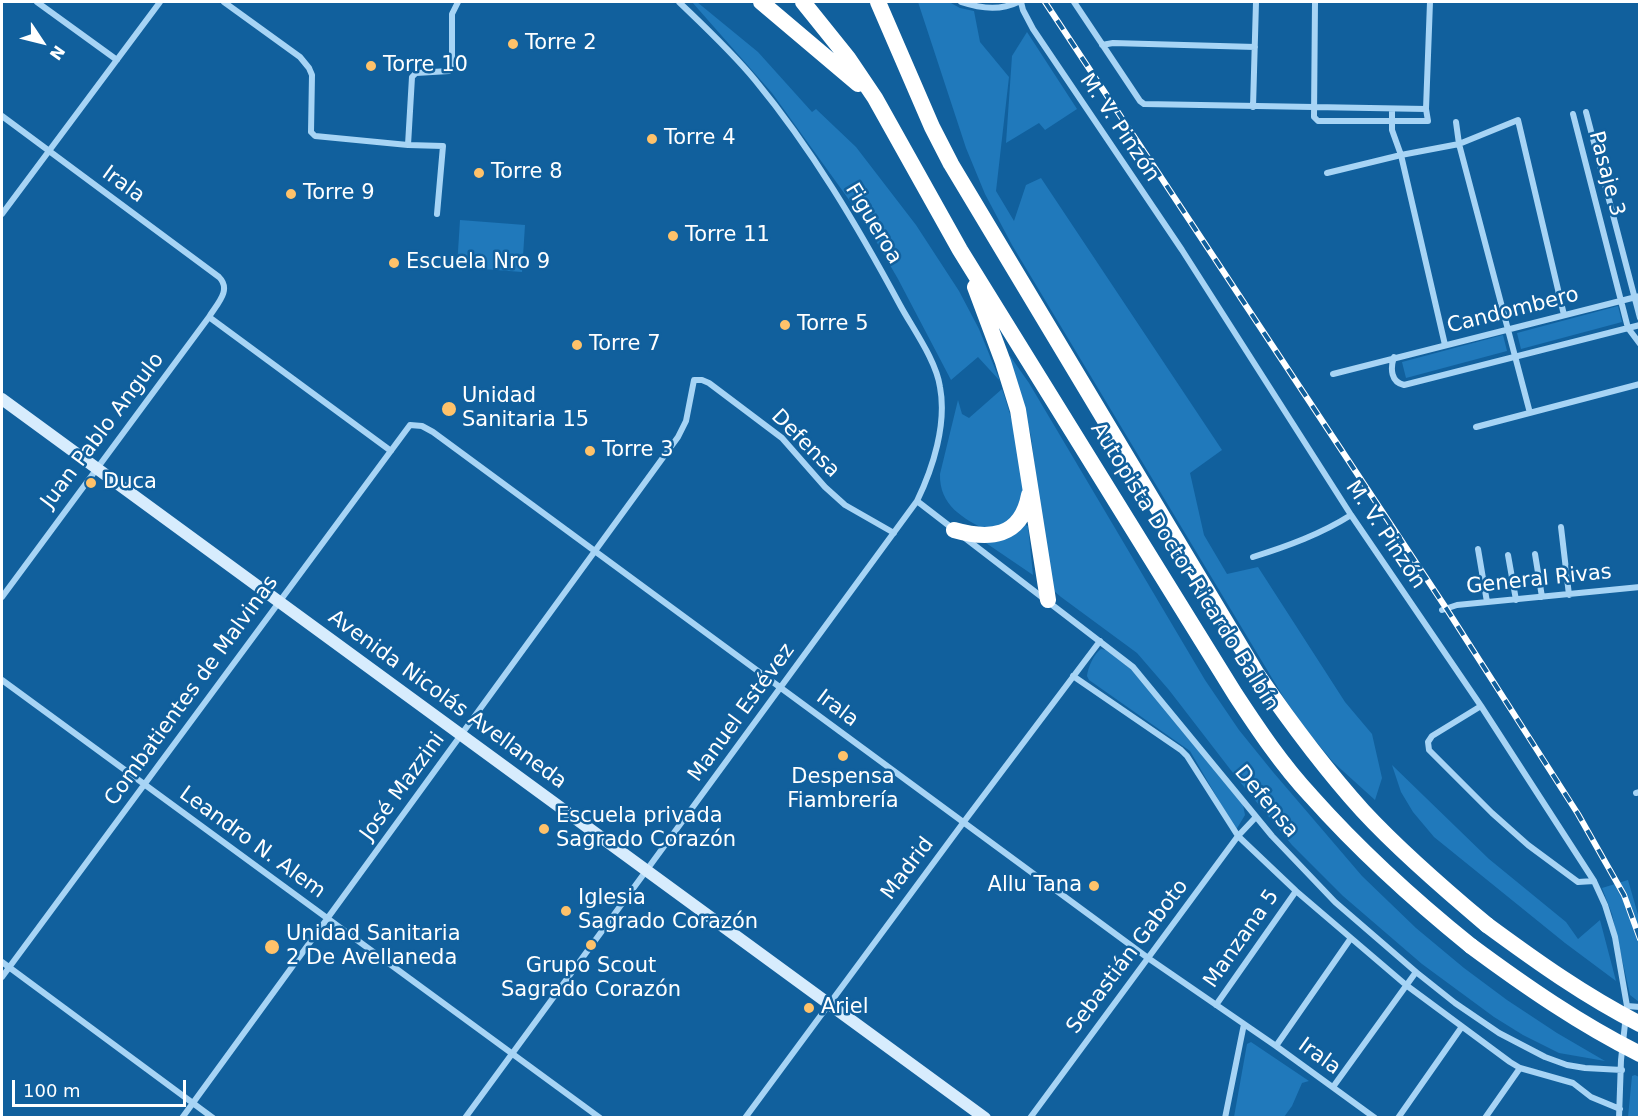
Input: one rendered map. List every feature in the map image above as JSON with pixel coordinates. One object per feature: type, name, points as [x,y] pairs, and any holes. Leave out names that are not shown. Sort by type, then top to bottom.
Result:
[{"type":"highway","points":[[761,2],[875,98]]},
{"type":"highway","name":"Autopista Doctor Ricardo Balbín","points":[[803,2],[848,58],[875,98],[960,250],[1235,694],[1293,775],[1342,829],[1400,886],[1471,946],[1540,996],[1581,1022],[1640,1054]]},
{"type":"highway","name":"Autopista Doctor Ricardo Balbín","points":[[878,2],[932,127],[1013,270],[1257,674],[1302,737],[1363,811],[1402,850],[1487,925],[1595,1000],[1640,1024]]},
{"type":"highway","points":[[960,250],[1013,394],[1026,456],[1048,600]]},
{"type":"highway","points":[[954,530],[982,536],[1006,531],[1023,515],[1030,492]]},
{"type":"main road","name":"Avenida Nicolás Avellaneda","points":[[2,399],[985,1118]]},
{"type":"street","points":[[37,2],[117,60]]},
{"type":"street","points":[[2,214],[160,2]]},
{"type":"street","points":[[224,2],[300,57],[309,68],[312,75],[312,132],[315,136],[443,146],[437,214]]},
{"type":"street","points":[[408,145],[412,77],[416,73],[449,71],[452,66],[452,14],[458,2]]},
{"type":"street","name":"Figueroa","points":[[679,2],[755,80],[828,181],[873,254],[934,368],[941,394],[941,416],[931,467],[917,501]]},
{"type":"street","points":[[961,2],[980,7],[1004,7],[1019,2]]},
{"type":"street","name":"M. V. Pinzón","points":[[1019,2],[1033,28],[1182,250],[1351,515],[1481,706],[1594,881],[1605,905],[1615,938],[1627,1006],[1621,1060],[1619,1118]]},
{"type":"street","points":[[1074,2],[1144,104],[1426,109]]},
{"type":"street","points":[[1253,107],[1256,2]]},
{"type":"street","points":[[1315,2],[1314,117],[1318,121],[1428,121],[1426,109],[1430,2]]},
{"type":"street","points":[[1102,45],[1255,47]]},
{"type":"street","points":[[1392,109],[1391,121],[1445,345]]},
{"type":"street","name":"Pasaje 3","points":[[1586,112],[1640,318]]},
{"type":"street","name":"Pasaje 3","points":[[1573,114],[1628,328],[1640,344]]},
{"type":"street","name":"Irala","points":[[2,116],[225,282]]},
{"type":"street","points":[[1327,173],[1459,144],[1518,120],[1564,315]]},
{"type":"street","points":[[1456,122],[1459,144],[1530,413]]},
{"type":"street","name":"Juan Pablo Angulo","points":[[2,597],[95,468],[209,317],[224,294],[225,282]]},
{"type":"street","name":"Candombero","points":[[1332,374],[1636,297]]},
{"type":"street","points":[[209,317],[391,451]]},
{"type":"street","points":[[1394,357],[1392,367],[1394,378],[1398,383],[1404,384],[1640,325]]},
{"type":"street","name":"Defensa","points":[[694,380],[710,383],[782,438],[825,487],[845,505],[894,533]]},
{"type":"street","name":"José Mazzini","points":[[182,1118],[678,437],[686,422],[694,380]]},
{"type":"street","points":[[1476,427],[1640,384]]},
{"type":"street","name":"Irala","points":[[410,425],[422,426],[434,432],[1148,958],[1276,1046],[1375,1118]]},
{"type":"street","name":"Combatientes de Malvinas","points":[[2,977],[410,425]]},
{"type":"street","name":"Defensa","points":[[917,501],[1116,652],[1140,674],[1255,818],[1335,902],[1416,972],[1455,1003],[1499,1033],[1545,1057],[1567,1065],[1622,1070]]},
{"type":"street","name":"Manuel Estévez","points":[[465,1118],[917,501]]},
{"type":"street","points":[[1253,557],[1288,546],[1351,515]]},
{"type":"street","points":[[1561,527],[1569,595]]},
{"type":"street","points":[[1478,549],[1486,602]]},
{"type":"street","points":[[1535,554],[1542,597]]},
{"type":"street","points":[[1509,555],[1516,600]]},
{"type":"street","name":"General Rivas","points":[[1442,610],[1457,605],[1640,587]]},
{"type":"street","name":"Madrid","points":[[745,1118],[1100,641]]},
{"type":"street","points":[[1073,676],[1187,756],[1238,836],[1296,891],[1406,985],[1461,1028],[1520,1068],[1573,1083],[1592,1097],[1620,1109]]},
{"type":"street","name":"Leandro N. Alem","points":[[2,680],[600,1118]]},
{"type":"street","points":[[1481,706],[1432,736],[1428,742],[1429,750],[1492,813],[1528,845],[1578,882],[1594,881]]},
{"type":"street","name":"Sebastián Gaboto","points":[[1030,1118],[1238,836],[1255,818]]},
{"type":"street","name":"Manzana 5","points":[[1216,1005],[1296,891]]},
{"type":"street","points":[[1276,1046],[1351,938]]},
{"type":"street","points":[[2,962],[213,1118]]},
{"type":"street","points":[[1333,1087],[1416,972]]},
{"type":"street","points":[[1627,1006],[1640,1007]]},
{"type":"street","points":[[1225,1118],[1244,1024]]},
{"type":"street","points":[[1398,1118],[1461,1028]]},
{"type":"street","points":[[1485,1118],[1520,1068]]},
{"type":"shaded area","points":[[692,2],[697,2],[758,52],[812,112],[816,109],[856,147],[916,225],[959,291],[979,329],[1000,381],[978,357],[951,380],[865,222],[772,93]]},
{"type":"shaded area","points":[[918,2],[949,2],[960,8],[974,11],[980,42],[1009,77],[996,191],[1014,221],[1026,185],[1041,178],[1222,450],[1190,473],[1204,535],[1227,574],[1258,567],[1345,702],[1372,734],[1382,778],[1375,800],[1333,762],[1284,698],[1012,245],[985,194],[966,148]]},
{"type":"shaded area","points":[[1027,32],[1077,109],[1045,130],[1039,123],[1006,143],[1012,56]]},
{"type":"shaded area","points":[[460,220],[525,225],[522,272],[457,267]]},
{"type":"shaded area","points":[[1618,306],[1622,322],[1521,349],[1517,333]]},
{"type":"shaded area","points":[[1503,335],[1507,351],[1406,378],[1402,362]]},
{"type":"shaded area","points":[[1010,356],[1029,383],[1205,680],[1239,730],[1273,772],[1362,876],[1416,928],[1507,1000],[1605,1061],[1559,1053],[1523,1035],[1494,1017],[1422,964],[1343,896],[1292,845],[1137,653],[1054,591],[1047,573],[1031,436],[1008,359]]},
{"type":"shaded area","points":[[1002,389],[1020,453],[1024,490],[1022,504],[1017,515],[989,531],[954,510],[944,494],[940,474],[958,400],[962,414],[969,418]]},
{"type":"shaded area","points":[[1023,524],[1028,526],[1033,575],[983,541]]},
{"type":"shaded area","points":[[1101,649],[1106,650],[1130,668],[1243,805],[1245,815],[1236,830],[1190,751],[1089,680],[1087,676],[1090,665]]},
{"type":"shaded area","points":[[1392,765],[1489,859],[1566,922],[1578,939],[1600,920],[1616,981],[1565,943],[1434,837],[1413,812],[1401,792]]},
{"type":"shaded area","points":[[1628,880],[1639,918],[1639,1002],[1630,995],[1612,914],[1602,888]]},
{"type":"shaded area","points":[[1251,1042],[1309,1081],[1302,1083],[1292,1106],[1284,1117],[1234,1117],[1247,1044]]},
{"type":"shaded area","points":[[1632,1076],[1639,1077],[1639,1117],[1628,1117]]},
{"type":"railway","points":[[1045,2],[1446,608],[1578,814],[1624,895],[1640,939]]},
{"type":"place","name":"Torre 2","points":[[513,44]]},
{"type":"place","name":"Torre 10","points":[[371,66]]},
{"type":"place","name":"Torre 4","points":[[652,139]]},
{"type":"place","name":"Torre 8","points":[[479,173]]},
{"type":"place","name":"Torre 9","points":[[291,194]]},
{"type":"place","name":"Torre 11","points":[[673,236]]},
{"type":"place","name":"Escuela Nro 9","points":[[394,263]]},
{"type":"place","name":"Torre 5","points":[[785,325]]},
{"type":"place","name":"Torre 7","points":[[577,345]]},
{"type":"place","name":"Unidad Sanitaria 15","points":[[449,409]]},
{"type":"place","name":"Torre 3","points":[[590,451]]},
{"type":"place","name":"Duca","points":[[91,483]]},
{"type":"place","name":"Despensa Fiambrería","points":[[843,756]]},
{"type":"place","name":"Escuela privada Sagrado Corazón","points":[[544,829]]},
{"type":"place","name":"Allu Tana","points":[[1094,886]]},
{"type":"place","name":"Iglesia Sagrado Corazón","points":[[566,911]]},
{"type":"place","name":"Grupo Scout Sagrado Corazón","points":[[591,945]]},
{"type":"place","name":"Unidad Sanitaria 2 De Avellaneda","points":[[272,947]]},
{"type":"place","name":"Ariel","points":[[809,1008]]}]
